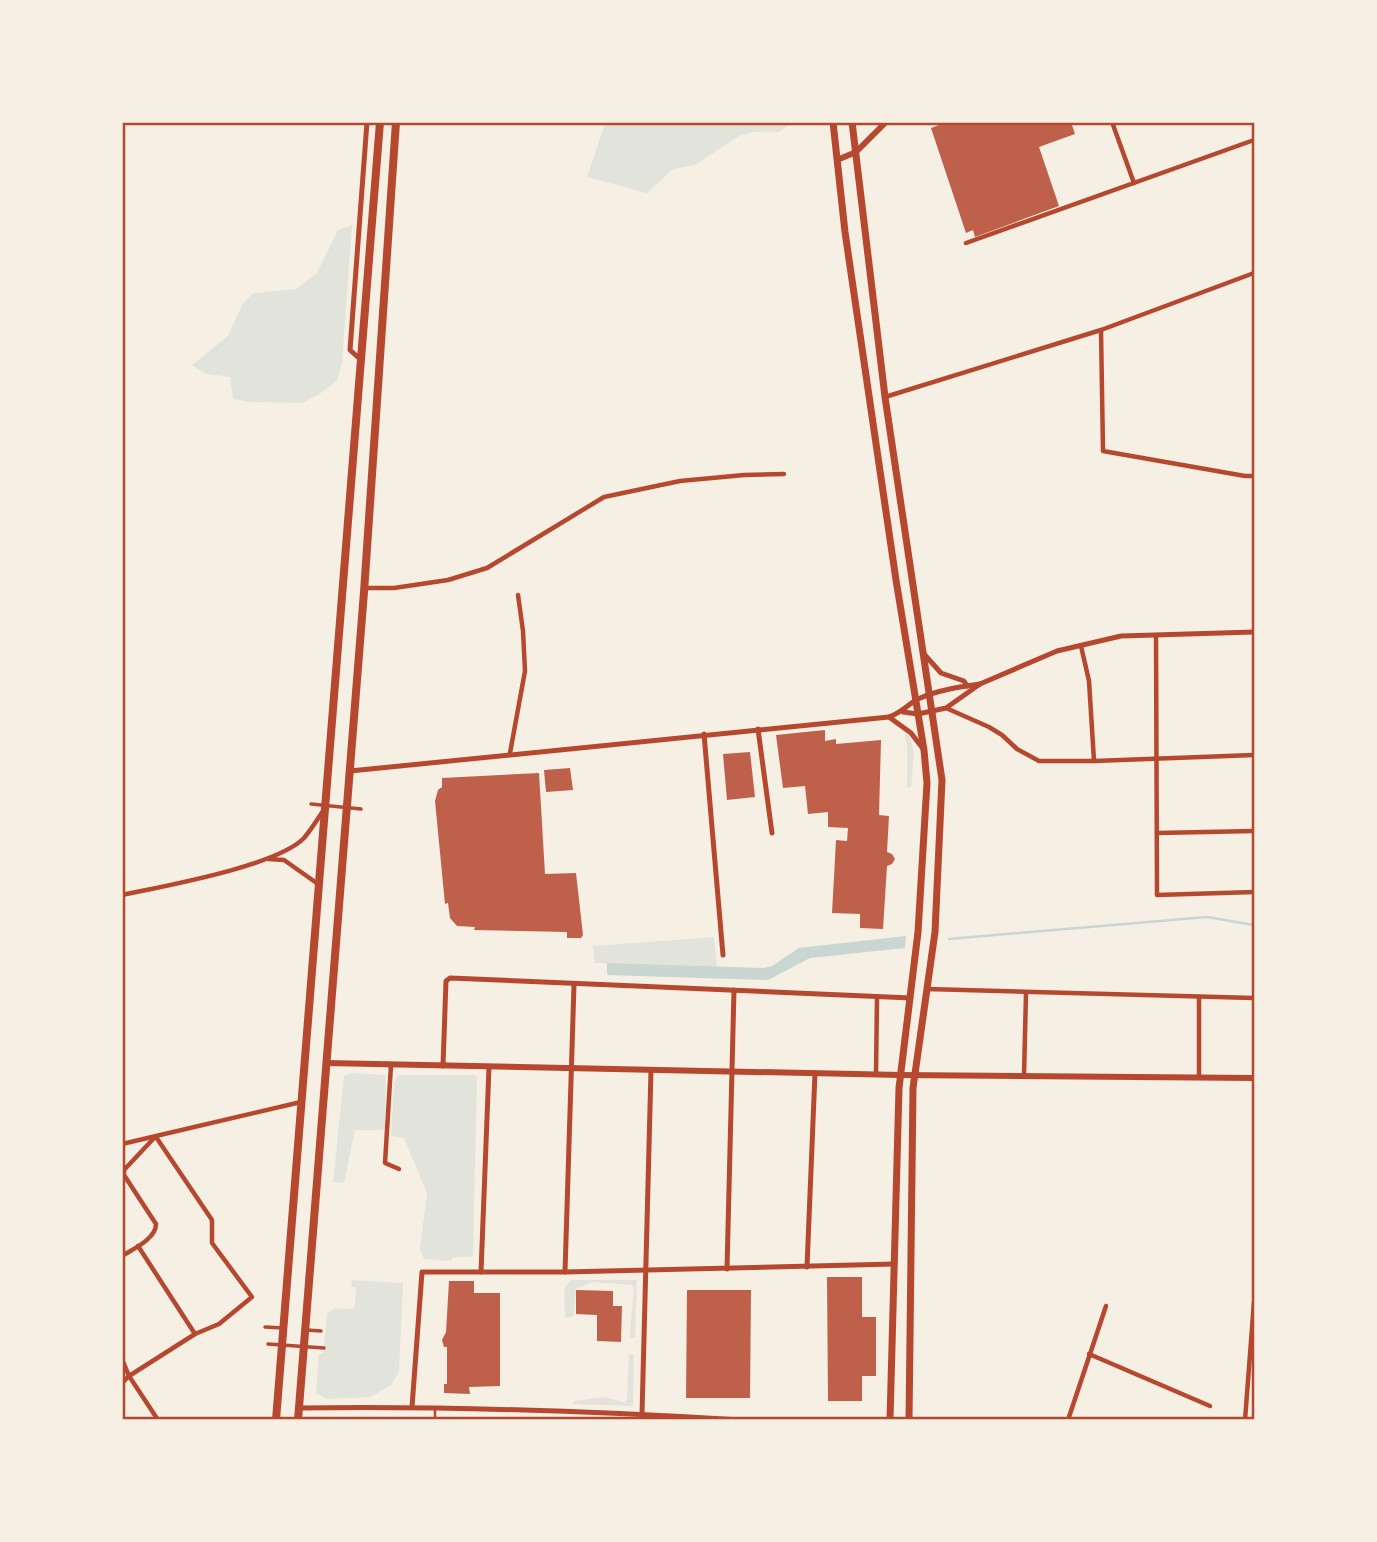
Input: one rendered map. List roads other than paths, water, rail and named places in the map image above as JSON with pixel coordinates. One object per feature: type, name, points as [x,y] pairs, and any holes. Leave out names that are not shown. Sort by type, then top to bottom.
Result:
[{"type":"highway","points":[[276,1419],[380,122]]},
{"type":"highway","points":[[298,1419],[365,588],[396,122]]},
{"type":"main road","points":[[833,122],[873,428],[927,783],[911,998],[901,1075],[890,1419]]},
{"type":"main road","points":[[852,122],[885,397],[941,762],[937,913],[915,1075],[909,1419]]},
{"type":"main road","points":[[837,160],[856,152],[886,122]]},
{"type":"main road","points":[[326,1063],[876,1075],[1255,1078]]},
{"type":"street","points":[[361,360],[350,350],[367,122]]},
{"type":"street","points":[[1112,122],[1133,183]]},
{"type":"street","points":[[966,243],[1255,140]]},
{"type":"street","points":[[885,397],[1101,331],[1255,273]]},
{"type":"street","points":[[1101,331],[1103,451],[1245,477],[1255,476]]},
{"type":"street","points":[[365,588],[394,588],[448,580],[487,568],[604,497],[680,481],[744,474],[784,474]]},
{"type":"street","points":[[510,753],[525,671],[518,595]]},
{"type":"street","points":[[902,712],[918,714],[946,708],[980,684],[1057,652],[1121,636],[1255,632]]},
{"type":"street","points":[[1156,635],[1157,895],[1255,892]]},
{"type":"street","points":[[1081,646],[1091,695],[1094,761]]},
{"type":"street","points":[[924,654],[941,673],[964,681],[967,686]]},
{"type":"street","points":[[349,771],[889,717],[902,712],[916,700],[950,688],[980,684]]},
{"type":"street","points":[[946,708],[995,731],[1032,759],[1058,762],[1255,755]]},
{"type":"street","points":[[889,717],[911,733],[924,750]]},
{"type":"street","points":[[758,729],[772,833]]},
{"type":"street","points":[[704,734],[723,954]]},
{"type":"street","points":[[311,804],[361,809]]},
{"type":"street","points":[[122,895],[267,859],[302,840],[326,808]]},
{"type":"street","points":[[1157,833],[1255,831]]},
{"type":"street","points":[[267,859],[284,860],[319,885]]},
{"type":"street","points":[[443,1066],[447,979],[911,998]]},
{"type":"street","points":[[565,1272],[574,985]]},
{"type":"street","points":[[927,989],[1255,998]]},
{"type":"street","points":[[727,1269],[734,990]]},
{"type":"street","points":[[1024,1076],[1026,993]]},
{"type":"street","points":[[876,1075],[877,997]]},
{"type":"street","points":[[1199,997],[1199,1076]]},
{"type":"street","points":[[391,1065],[385,1163],[399,1169]]},
{"type":"street","points":[[481,1272],[489,1067]]},
{"type":"street","points":[[642,1414],[651,1070]]},
{"type":"street","points":[[807,1267],[814,1073]]},
{"type":"street","points":[[122,1144],[302,1102]]},
{"type":"street","points":[[122,1256],[152,1236],[156,1230],[156,1224],[124,1175],[124,1170],[156,1137]]},
{"type":"street","points":[[122,1383],[195,1334],[219,1324],[252,1297],[212,1243],[212,1220],[156,1137]]},
{"type":"street","points":[[138,1246],[195,1334]]},
{"type":"street","points":[[412,1407],[422,1272],[645,1271],[894,1265]]},
{"type":"street","points":[[1245,1419],[1255,1303]]},
{"type":"street","points":[[1068,1419],[1106,1307]]},
{"type":"street","points":[[265,1327],[283,1328]]},
{"type":"street","points":[[305,1329],[321,1331]]},
{"type":"street","points":[[268,1344],[324,1348]]},
{"type":"street","points":[[1089,1354],[1210,1406]]},
{"type":"street","points":[[122,1359],[129,1376],[158,1419]]},
{"type":"street","points":[[299,1408],[435,1407],[577,1416],[642,1414],[741,1419]]},
{"type":"lane","points":[[435,1407],[435,1419]]},
{"type":"waterway","points":[[949,939],[1207,917],[1254,925]]}]
